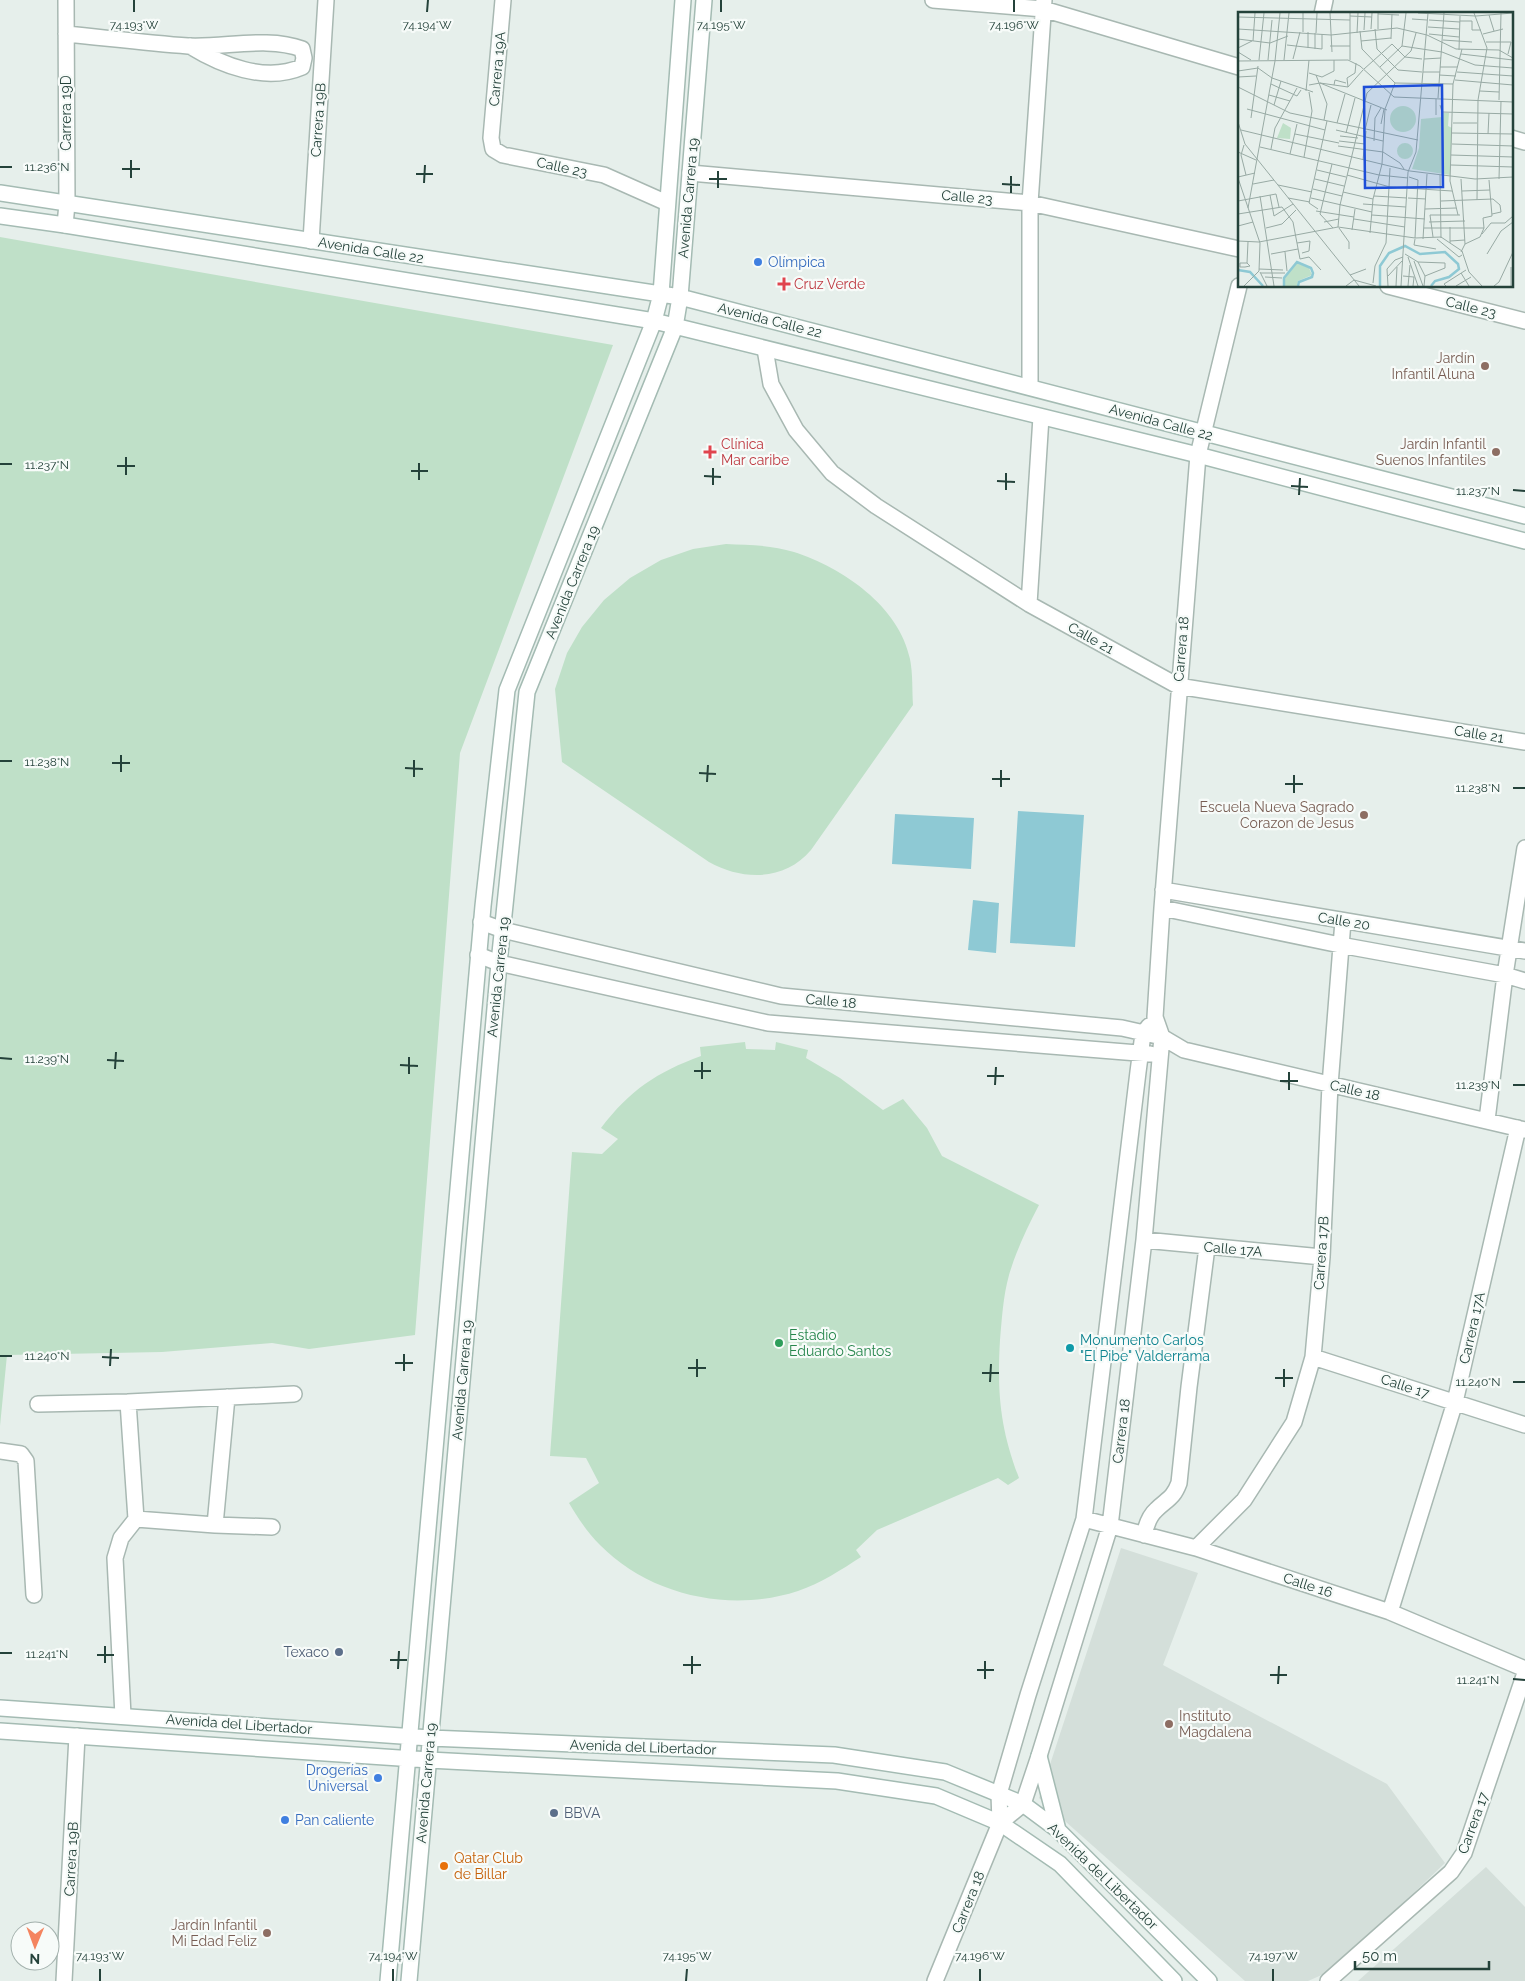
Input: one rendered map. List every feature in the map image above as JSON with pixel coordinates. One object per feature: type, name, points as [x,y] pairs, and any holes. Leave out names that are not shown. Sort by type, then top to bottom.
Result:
[{"type":"street","name":"Carrera 19D","points":[[65,225],[67,204],[66,0]]},
{"type":"street","name":"Carrera 19B","points":[[311,241],[326,0]]},
{"type":"street","name":"Carrera 19A","points":[[492,138],[503,0]]},
{"type":"street","name":"Avenida Carrera 19","points":[[388,1981],[481,922],[507,690],[654,321],[661,294],[683,0]]},
{"type":"street","name":"Avenida Carrera 19","points":[[409,1981],[499,963],[527,692],[675,327],[680,297],[704,0]]},
{"type":"street","points":[[933,0],[1043,4],[1238,67]]},
{"type":"street","points":[[1030,387],[1030,203],[1043,4]]},
{"type":"street","points":[[66,34],[190,46],[257,43],[293,46],[302,49],[304,58],[302,67],[291,72],[264,72],[219,62],[190,46]]},
{"type":"street","name":"Calle 23","points":[[492,138],[493,150],[504,155],[604,176],[667,203]]},
{"type":"street","points":[[1512,138],[1525,142]]},
{"type":"street","name":"Calle 23","points":[[690,173],[1030,203],[1238,249]]},
{"type":"street","name":"Avenida Calle 22","points":[[0,193],[680,297],[1525,516]]},
{"type":"street","name":"Avenida Calle 22","points":[[0,216],[654,321],[1198,455],[1525,541]]},
{"type":"street","name":"Carrera 18","points":[[1000,1823],[1022,1804],[1039,1756],[1110,1526],[1144,1240],[1162,1037],[1155,1017],[1178,686],[1198,455],[1239,288]]},
{"type":"street","name":"Calle 23","points":[[1396,288],[1525,321]]},
{"type":"street","name":"Calle 21","points":[[765,349],[771,384],[796,430],[832,472],[876,506],[1029,604],[1178,686],[1525,742]]},
{"type":"street","points":[[1029,604],[1041,417]]},
{"type":"street","points":[[1487,1120],[1505,975],[1525,855]]},
{"type":"street","name":"Calle 20","points":[[1163,890],[1525,951]]},
{"type":"street","name":"Calle 20","points":[[1162,908],[1340,945],[1505,975],[1525,981]]},
{"type":"street","name":"Carrera 17B","points":[[1196,1548],[1244,1500],[1294,1422],[1313,1358],[1322,1257],[1330,1085],[1343,921]]},
{"type":"street","name":"Calle 18","points":[[481,922],[503,930],[781,996],[1122,1028],[1162,1037],[1184,1050],[1522,1129]]},
{"type":"street","name":"Calle 18","points":[[478,955],[499,963],[768,1023],[1160,1055],[1184,1050]]},
{"type":"street","name":"Carrera 18","points":[[935,1981],[1000,1823],[999,1794],[1028,1695],[1084,1519],[1140,1052],[1143,1034],[1155,1017]]},
{"type":"street","name":"Carrera 17A","points":[[1390,1612],[1455,1402],[1522,1129]]},
{"type":"street","name":"Calle 17A","points":[[1144,1240],[1322,1257]]},
{"type":"street","points":[[1144,1535],[1148,1522],[1155,1510],[1175,1493],[1179,1483],[1207,1246]]},
{"type":"street","name":"Calle 17","points":[[1313,1358],[1525,1425]]},
{"type":"street","points":[[38,1404],[128,1402],[294,1394]]},
{"type":"street","points":[[215,1525],[227,1397]]},
{"type":"street","points":[[123,1716],[116,1558],[121,1538],[136,1518],[128,1402]]},
{"type":"street","points":[[0,1451],[21,1454],[26,1461],[34,1595]]},
{"type":"street","points":[[136,1518],[215,1525],[272,1527]]},
{"type":"street","name":"Calle 16","points":[[1084,1519],[1196,1548],[1390,1612],[1525,1669]]},
{"type":"street","name":"Carrera 17","points":[[1328,1981],[1451,1872],[1464,1853],[1525,1673]]},
{"type":"street","name":"Avenida del Libertador","points":[[0,1708],[430,1738],[834,1755],[945,1772],[1022,1804],[1058,1830],[1209,1981]]},
{"type":"street","name":"Avenida del Libertador","points":[[0,1731],[408,1759],[837,1781],[936,1796],[1000,1823],[1060,1864],[1174,1981]]},
{"type":"street","name":"Carrera 19B","points":[[64,1981],[77,1736]]},
{"type":"street","points":[[1039,1756],[1058,1830]]},
{"type":"shaded area","name":"Instituto Magdalena","points":[[1121,1548],[1198,1573],[1163,1665],[1387,1784],[1445,1863],[1333,1970],[1308,1981],[1245,1981],[1039,1798]]},
{"type":"shaded area","points":[[1486,1867],[1525,1907],[1525,1981],[1358,1981]]},
{"type":"green space","points":[[0,237],[613,345],[460,753],[415,1335],[309,1349],[272,1343],[162,1352],[7,1355],[0,1426]]},
{"type":"green space","points":[[726,544],[769,547],[794,552],[813,559],[849,579],[881,606],[894,622],[904,640],[912,670],[913,705],[811,850],[789,868],[763,875],[749,875],[736,872],[709,862],[562,762],[555,689],[567,653],[582,627],[604,600],[630,578],[661,560],[693,549]]},
{"type":"green space","name":"Estadio Eduardo Santos","points":[[745,1042],[746,1049],[775,1050],[776,1042],[808,1050],[806,1058],[840,1078],[883,1110],[903,1099],[927,1128],[942,1156],[1039,1205],[1022,1240],[1009,1275],[1004,1299],[1000,1340],[999,1377],[1001,1410],[1008,1443],[1019,1478],[1008,1485],[998,1478],[877,1530],[856,1550],[861,1557],[815,1584],[798,1591],[746,1600],[719,1600],[667,1588],[643,1577],[620,1563],[591,1535],[569,1503],[599,1483],[586,1458],[550,1456],[572,1152],[602,1154],[618,1139],[601,1128],[612,1115],[645,1084],[685,1062],[701,1056],[700,1047]]},
{"type":"water","points":[[1018,811],[1084,815],[1075,947],[1010,943]]},
{"type":"water","points":[[895,814],[974,818],[971,869],[892,864]]},
{"type":"water","points":[[973,900],[999,903],[996,953],[968,950]]},
{"type":"place","name":"Olímpica","points":[[758,262]]},
{"type":"place","name":"Cruz Verde","points":[[784,284]]},
{"type":"place","name":"Jardín Infantil Aluna","points":[[1485,366]]},
{"type":"place","name":"Clínica Mar caribe","points":[[710,452]]},
{"type":"place","name":"Jardín Infantil Suenos Infantiles","points":[[1496,452]]},
{"type":"place","name":"Escuela Nueva Sagrado Corazon de Jesus","points":[[1364,815]]},
{"type":"place","name":"Estadio Eduardo Santos","points":[[779,1343]]},
{"type":"place","name":"Monumento Carlos \"El Pibe\" Valderrama","points":[[1070,1348]]},
{"type":"place","name":"Texaco","points":[[339,1652]]},
{"type":"place","name":"Instituto Magdalena","points":[[1169,1724]]},
{"type":"place","name":"Drogerías Universal","points":[[378,1778]]},
{"type":"place","name":"BBVA","points":[[554,1813]]},
{"type":"place","name":"Pan caliente","points":[[285,1820]]},
{"type":"place","name":"Qatar Club de Billar","points":[[444,1866]]},
{"type":"place","name":"Jardín Infantil Mi Edad Feliz","points":[[267,1933]]}]
